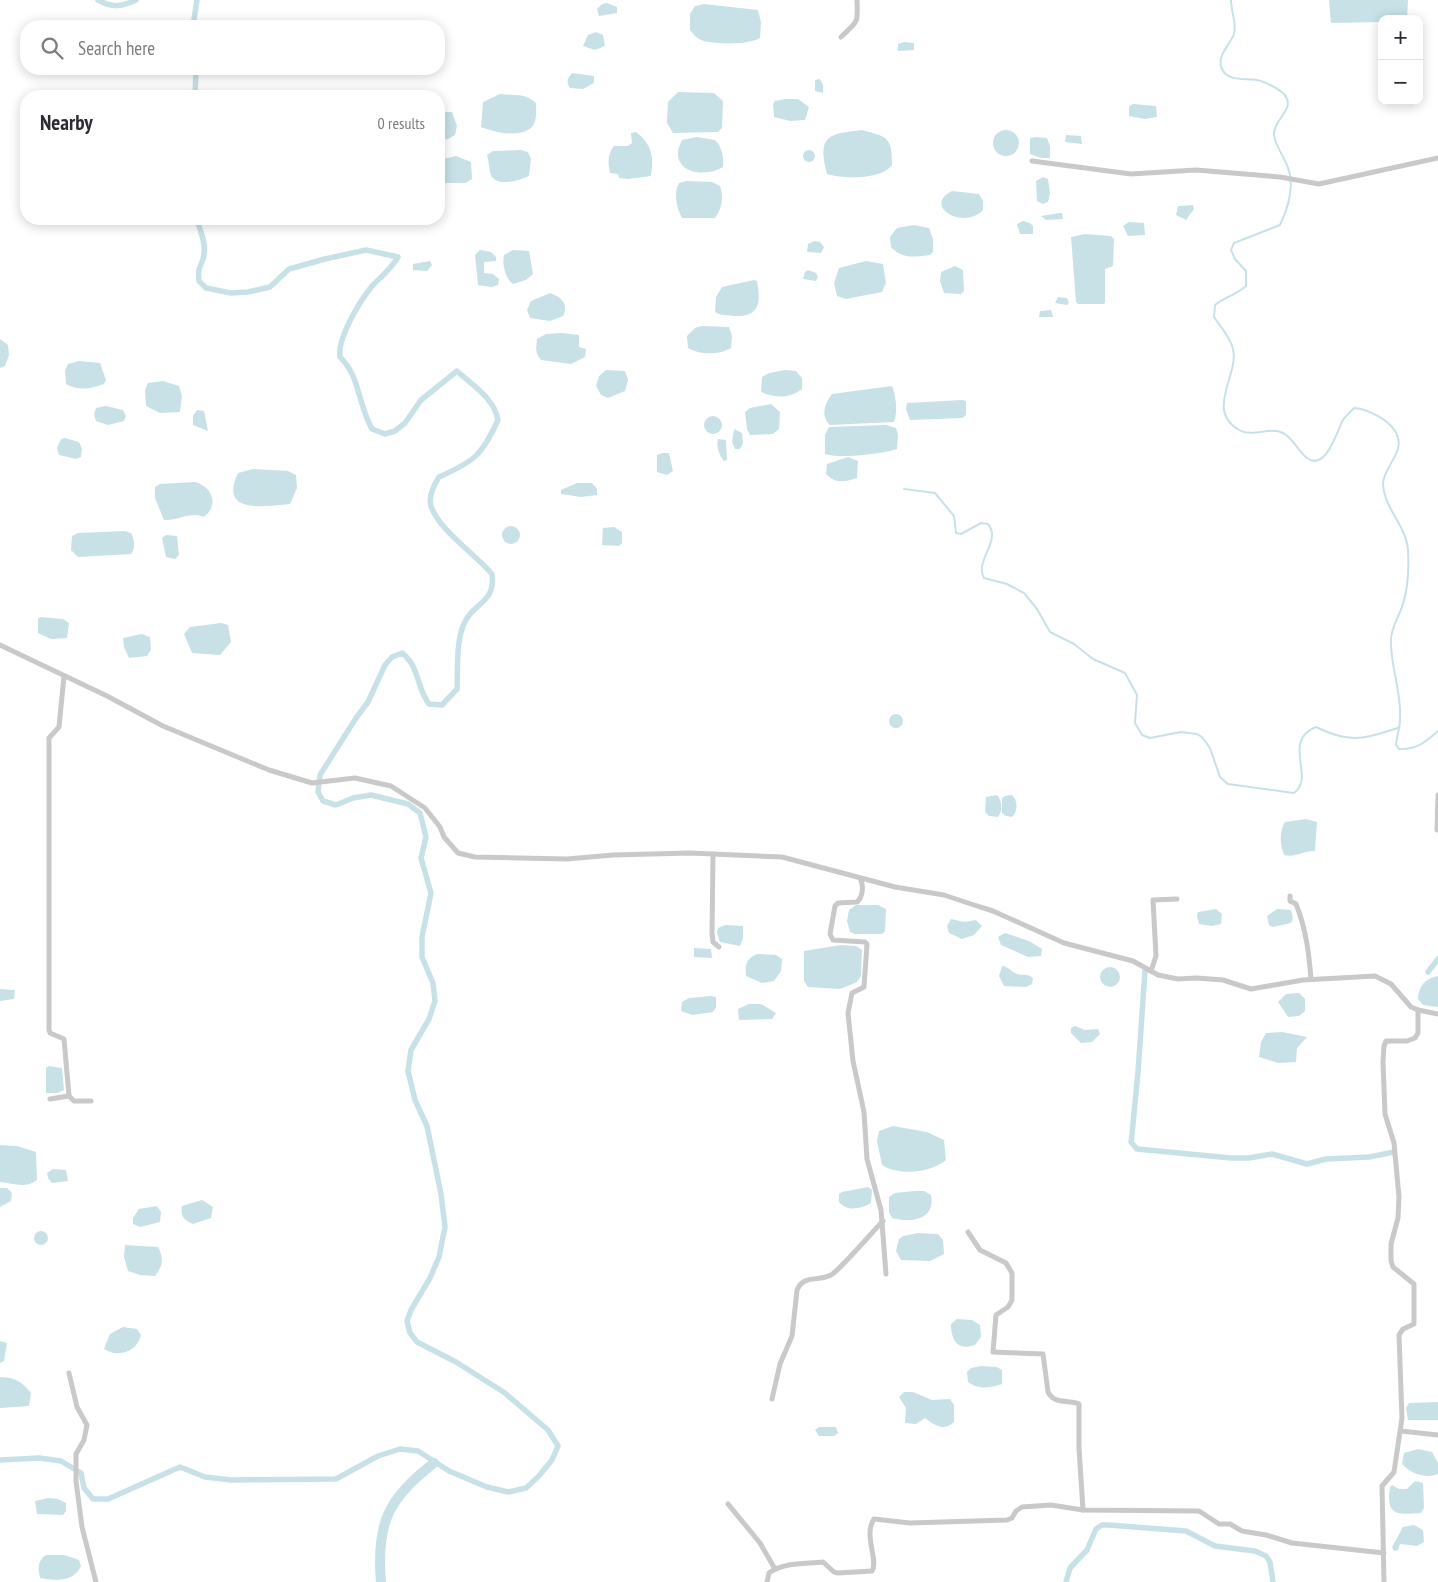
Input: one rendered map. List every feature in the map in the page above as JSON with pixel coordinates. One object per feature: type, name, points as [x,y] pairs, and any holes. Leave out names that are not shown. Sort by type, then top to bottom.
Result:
[{"type":"street","points":[[841,37],[853,28],[858,21],[857,0]]},
{"type":"street","points":[[1032,160],[1131,174],[1196,170],[1280,177],[1319,184],[1438,158]]},
{"type":"street","points":[[0,645],[205,745],[268,770],[312,783],[355,778],[391,786],[425,808],[454,850],[475,857],[567,860],[613,855],[713,854],[782,857],[896,887],[944,895],[993,911],[1064,943],[1118,956],[1151,971],[1178,979],[1223,980],[1251,989],[1311,979],[1375,976],[1391,984],[1408,1003],[1418,1010],[1438,1014]]},
{"type":"street","points":[[64,676],[59,726],[49,738],[49,1030],[50,1033],[64,1039],[69,1096],[74,1101],[91,1101]]},
{"type":"street","points":[[1437,830],[1438,795]]},
{"type":"street","points":[[713,854],[712,933],[713,942],[719,946]]},
{"type":"street","points":[[860,877],[862,882],[860,899],[857,902],[838,903],[835,906],[830,934],[833,940],[865,942],[867,944],[864,988],[852,993],[848,1013],[849,1033],[854,1072],[864,1112],[867,1159],[882,1221],[886,1274]]},
{"type":"street","points":[[1290,896],[1290,901],[1296,904],[1302,919],[1309,952],[1311,979]]},
{"type":"street","points":[[1151,971],[1156,956],[1153,900],[1177,899]]},
{"type":"street","points":[[1384,1582],[1382,1486],[1394,1472],[1401,1431],[1402,1402],[1399,1335],[1402,1330],[1414,1324],[1414,1284],[1393,1267],[1391,1261],[1391,1244],[1398,1218],[1399,1197],[1394,1143],[1385,1114],[1383,1051],[1386,1041],[1407,1041],[1415,1038],[1418,1033],[1418,1010]]},
{"type":"street","points":[[50,1099],[69,1096]]},
{"type":"street","points":[[772,1399],[780,1364],[792,1336],[799,1284],[807,1280],[831,1276],[882,1221]]},
{"type":"street","points":[[968,1232],[980,1250],[1006,1264],[1012,1273],[1012,1300],[1008,1307],[996,1315],[993,1352],[1043,1354],[1050,1397],[1054,1400],[1079,1404],[1079,1448],[1083,1510]]},
{"type":"street","points":[[69,1373],[77,1407],[87,1424],[84,1440],[76,1454],[76,1481],[82,1527],[96,1582]]},
{"type":"street","points":[[1401,1431],[1438,1435]]},
{"type":"street","points":[[728,1504],[760,1543],[775,1569]]},
{"type":"street","points":[[767,1582],[769,1573],[775,1569],[823,1562],[834,1572],[872,1571],[875,1563],[871,1550],[870,1530],[874,1519],[910,1523],[1007,1520],[1012,1518],[1016,1511],[1022,1507],[1062,1505],[1083,1510],[1199,1511],[1219,1524],[1230,1524],[1242,1531],[1266,1535],[1292,1543],[1384,1553]]},
{"type":"water","points":[[1329,0],[1408,0],[1407,15],[1378,15],[1378,22],[1331,23]]},
{"type":"water","points":[[607,3],[617,7],[617,13],[599,16],[597,9],[602,4]]},
{"type":"water","points":[[704,4],[758,10],[761,22],[760,38],[748,42],[730,43],[704,41],[698,38],[690,30],[690,14],[695,6]]},
{"type":"water","points":[[596,32],[603,35],[605,46],[595,50],[583,46],[588,35]]},
{"type":"water","points":[[904,42],[914,43],[914,50],[898,51],[898,44]]},
{"type":"water","points":[[572,73],[594,76],[594,83],[583,89],[570,88],[568,80]]},
{"type":"water","points":[[820,79],[823,85],[823,93],[815,91],[815,80]]},
{"type":"water","points":[[678,92],[714,93],[723,101],[722,128],[718,132],[673,133],[667,123],[668,102]]},
{"type":"water","points":[[500,94],[528,97],[536,103],[535,122],[530,129],[524,132],[509,133],[481,127],[483,102]]},
{"type":"water","points":[[798,99],[809,107],[805,120],[790,121],[774,117],[773,104],[775,101]]},
{"type":"water","points":[[1133,104],[1156,106],[1157,117],[1145,119],[1129,116],[1129,106]]},
{"type":"water","points":[[445,112],[452,112],[457,126],[455,135],[445,139]]},
{"type":"water","points":[[862,130],[878,134],[887,140],[891,149],[892,165],[887,170],[871,176],[843,177],[827,174],[823,151],[828,139],[833,135]]},
{"type":"water","points":[[1006,130],[1015,134],[1019,143],[1015,152],[1006,156],[997,152],[993,143],[997,134]]},
{"type":"water","points":[[636,132],[646,141],[651,151],[651,176],[628,179],[619,178],[618,174],[610,173],[610,153],[614,146],[628,146],[632,143],[631,133]]},
{"type":"water","points":[[1066,135],[1081,136],[1082,144],[1065,142]]},
{"type":"water","points":[[697,137],[715,140],[722,152],[723,167],[714,171],[696,172],[688,170],[682,165],[678,150],[682,140]]},
{"type":"water","points":[[1030,138],[1047,138],[1050,146],[1050,158],[1041,158],[1030,154]]},
{"type":"water","points":[[521,150],[528,152],[531,159],[529,176],[509,182],[494,179],[490,173],[487,155],[493,151]]},
{"type":"water","points":[[807,150],[811,150],[815,156],[811,162],[807,162],[803,158],[803,154]]},
{"type":"water","points":[[456,156],[471,162],[472,179],[466,183],[445,183],[445,159]]},
{"type":"water","points":[[1043,177],[1048,179],[1050,193],[1048,202],[1043,204],[1037,201],[1036,181]]},
{"type":"water","points":[[687,181],[712,182],[720,186],[722,203],[715,218],[682,218],[677,206],[676,191],[679,183]]},
{"type":"water","points":[[952,191],[979,194],[983,201],[983,210],[975,216],[966,218],[949,214],[943,209],[941,203],[944,197]]},
{"type":"water","points":[[1193,205],[1194,209],[1186,220],[1176,215],[1178,206]]},
{"type":"water","points":[[1062,213],[1063,219],[1046,220],[1041,216]]},
{"type":"water","points":[[1023,221],[1033,226],[1033,234],[1020,234],[1017,224]]},
{"type":"water","points":[[1129,222],[1144,223],[1145,235],[1128,236],[1123,226]]},
{"type":"water","points":[[914,225],[929,228],[933,239],[933,252],[930,255],[914,257],[899,254],[891,247],[890,237],[897,228]]},
{"type":"water","points":[[1085,234],[1111,236],[1114,239],[1113,266],[1105,269],[1105,303],[1103,304],[1078,304],[1076,302],[1071,237]]},
{"type":"water","points":[[814,241],[820,242],[824,247],[821,253],[807,252],[808,244]]},
{"type":"water","points":[[480,250],[491,252],[496,257],[496,261],[484,262],[484,273],[493,274],[499,279],[498,285],[492,287],[478,285],[475,255]]},
{"type":"water","points":[[513,250],[529,251],[533,274],[526,280],[513,284],[506,275],[503,262],[504,255]]},
{"type":"water","points":[[430,261],[432,265],[427,271],[413,270],[413,264]]},
{"type":"water","points":[[866,261],[883,264],[886,283],[882,292],[846,299],[837,296],[834,283],[839,268]]},
{"type":"water","points":[[955,266],[963,270],[964,291],[961,294],[944,293],[940,281],[941,272]]},
{"type":"water","points":[[808,270],[816,273],[818,277],[816,281],[803,279],[805,272]]},
{"type":"water","points":[[757,281],[759,296],[757,307],[754,311],[743,316],[722,315],[715,312],[716,297],[722,287]]},
{"type":"water","points":[[550,293],[563,301],[565,312],[563,316],[550,321],[530,318],[527,310],[531,301]]},
{"type":"water","points":[[1058,297],[1067,298],[1069,303],[1067,305],[1055,303]]},
{"type":"water","points":[[1051,310],[1053,317],[1039,317],[1040,311]]},
{"type":"water","points":[[702,326],[729,327],[732,336],[731,348],[721,352],[710,353],[698,352],[688,348],[687,336],[695,328]]},
{"type":"water","points":[[546,334],[579,335],[579,347],[586,349],[585,357],[571,364],[541,360],[536,350],[537,339]]},
{"type":"water","points":[[0,339],[8,345],[9,355],[5,366],[0,368]]},
{"type":"water","points":[[79,361],[100,363],[106,380],[104,384],[94,387],[75,388],[66,384],[65,371],[68,364]]},
{"type":"water","points":[[606,370],[625,371],[628,380],[625,391],[608,398],[601,395],[596,386],[599,376]]},
{"type":"water","points":[[785,370],[796,371],[802,378],[802,389],[787,396],[761,392],[762,377],[769,373]]},
{"type":"water","points":[[163,381],[179,386],[182,396],[180,412],[160,413],[146,406],[145,390],[148,383]]},
{"type":"water","points":[[892,386],[896,404],[894,422],[830,425],[825,418],[827,401],[832,394]]},
{"type":"water","points":[[966,401],[966,415],[962,418],[910,420],[906,409],[907,403]]},
{"type":"water","points":[[771,404],[780,412],[779,429],[773,434],[750,435],[747,429],[745,412],[750,408]]},
{"type":"water","points":[[106,406],[123,410],[126,416],[124,421],[108,425],[96,421],[94,414],[96,408]]},
{"type":"water","points":[[197,410],[204,411],[208,431],[193,425],[193,416]]},
{"type":"water","points":[[713,416],[719,419],[722,425],[719,431],[713,434],[707,431],[704,425],[707,419]]},
{"type":"water","points":[[886,425],[896,428],[898,435],[897,449],[861,455],[840,456],[825,454],[825,435],[829,427]]},
{"type":"water","points":[[734,429],[742,433],[743,443],[740,449],[735,449],[732,442]]},
{"type":"water","points":[[65,438],[79,442],[82,449],[81,457],[76,459],[59,455],[57,448],[61,439]]},
{"type":"water","points":[[718,439],[726,440],[727,460],[724,461],[719,453]]},
{"type":"water","points":[[669,453],[673,471],[667,475],[657,472],[657,455]]},
{"type":"water","points":[[848,457],[858,461],[857,478],[837,481],[826,474],[827,464]]},
{"type":"water","points":[[253,469],[288,471],[296,475],[297,488],[290,504],[258,506],[239,502],[234,496],[234,486],[238,473]]},
{"type":"water","points":[[195,482],[201,484],[210,492],[212,502],[209,512],[204,517],[194,515],[164,520],[155,498],[155,487],[160,484]]},
{"type":"water","points":[[577,483],[592,483],[597,489],[597,495],[581,497],[561,494],[561,490]]},
{"type":"water","points":[[511,526],[517,529],[520,535],[517,541],[511,544],[505,541],[502,535],[505,529]]},
{"type":"water","points":[[614,527],[622,532],[622,543],[619,546],[602,545],[603,528]]},
{"type":"water","points":[[125,531],[131,533],[133,538],[134,546],[131,554],[78,557],[71,550],[72,536],[78,533]]},
{"type":"water","points":[[166,535],[177,536],[179,555],[175,559],[166,557],[162,538]]},
{"type":"water","points":[[40,617],[63,619],[69,623],[67,638],[51,639],[38,633],[38,619]]},
{"type":"water","points":[[221,623],[228,625],[231,642],[220,655],[192,653],[184,634],[190,627]]},
{"type":"water","points":[[142,634],[150,637],[151,650],[147,656],[129,658],[124,647],[123,638]]},
{"type":"water","points":[[896,714],[901,716],[903,721],[901,726],[896,728],[891,726],[889,721],[891,716]]},
{"type":"water","points":[[997,795],[1001,806],[1000,815],[998,817],[989,816],[985,812],[986,797]]},
{"type":"water","points":[[1012,795],[1016,803],[1016,809],[1012,817],[1002,813],[1002,798]]},
{"type":"water","points":[[1306,819],[1317,822],[1315,851],[1292,856],[1284,855],[1281,839],[1285,822]]},
{"type":"water","points":[[856,905],[878,905],[886,909],[885,931],[882,934],[855,934],[850,932],[847,921],[849,910]]},
{"type":"water","points":[[1216,909],[1222,914],[1221,924],[1212,926],[1199,924],[1198,912]]},
{"type":"water","points":[[1277,909],[1291,910],[1293,918],[1291,923],[1273,927],[1269,925],[1267,916]]},
{"type":"water","points":[[951,919],[964,922],[976,920],[982,926],[974,935],[962,939],[949,933],[947,926]]},
{"type":"water","points":[[725,925],[743,926],[743,938],[740,946],[720,942],[717,933],[718,928]]},
{"type":"water","points":[[1005,933],[1029,941],[1042,949],[1041,956],[1028,957],[1001,945],[998,937]]},
{"type":"water","points":[[841,945],[856,946],[862,950],[861,976],[857,982],[840,989],[808,987],[804,981],[804,951]]},
{"type":"water","points":[[694,948],[711,949],[712,958],[694,957]]},
{"type":"water","points":[[757,954],[776,955],[782,959],[781,971],[774,981],[762,983],[746,976],[747,962]]},
{"type":"water","points":[[1002,966],[1017,974],[1031,976],[1033,978],[1032,984],[1026,987],[1004,986],[999,976]]},
{"type":"water","points":[[1106,967],[1114,967],[1120,973],[1120,981],[1114,987],[1106,987],[1100,981],[1100,973]]},
{"type":"water","points":[[1438,976],[1438,1007],[1423,1005],[1418,999],[1421,987],[1429,979]]},
{"type":"water","points":[[0,989],[15,990],[14,999],[0,1001]]},
{"type":"water","points":[[1299,993],[1305,999],[1305,1011],[1299,1016],[1288,1017],[1278,1002],[1286,994]]},
{"type":"water","points":[[716,997],[716,1007],[713,1012],[692,1015],[681,1011],[682,1002],[689,998]]},
{"type":"water","points":[[749,1004],[761,1004],[776,1013],[772,1019],[739,1020],[738,1009]]},
{"type":"water","points":[[1075,1026],[1085,1030],[1098,1029],[1100,1034],[1092,1042],[1081,1043],[1071,1033],[1071,1028]]},
{"type":"water","points":[[1282,1032],[1307,1037],[1297,1048],[1296,1062],[1278,1063],[1259,1057],[1261,1042],[1266,1033]]},
{"type":"water","points":[[49,1066],[62,1068],[64,1090],[57,1093],[46,1093],[46,1068]]},
{"type":"water","points":[[893,1126],[927,1132],[944,1140],[946,1160],[932,1168],[914,1172],[897,1171],[882,1165],[877,1141],[879,1131]]},
{"type":"water","points":[[0,1145],[17,1146],[36,1152],[37,1180],[24,1185],[0,1182]]},
{"type":"water","points":[[53,1169],[66,1170],[68,1181],[52,1183],[47,1173]]},
{"type":"water","points":[[868,1187],[872,1190],[871,1203],[859,1208],[850,1208],[839,1202],[839,1194],[842,1192]]},
{"type":"water","points":[[0,1188],[7,1188],[12,1193],[11,1201],[0,1207]]},
{"type":"water","points":[[924,1191],[931,1195],[932,1203],[926,1215],[914,1220],[892,1218],[889,1212],[889,1197],[895,1193]]},
{"type":"water","points":[[202,1200],[213,1207],[211,1218],[193,1224],[187,1221],[183,1217],[182,1206]]},
{"type":"water","points":[[157,1206],[161,1212],[160,1222],[140,1227],[133,1224],[133,1218],[139,1209]]},
{"type":"water","points":[[41,1231],[46,1233],[48,1238],[46,1243],[41,1245],[36,1243],[34,1238],[36,1233]]},
{"type":"water","points":[[918,1233],[938,1234],[943,1240],[944,1254],[930,1261],[901,1260],[896,1251],[899,1239],[903,1236]]},
{"type":"water","points":[[125,1245],[158,1247],[162,1262],[155,1276],[140,1275],[128,1271],[124,1257]]},
{"type":"water","points":[[957,1319],[972,1320],[980,1325],[981,1337],[975,1345],[964,1346],[956,1343],[952,1335],[951,1324]]},
{"type":"water","points":[[123,1327],[137,1329],[141,1335],[136,1346],[121,1353],[109,1352],[104,1349],[110,1334]]},
{"type":"water","points":[[0,1341],[7,1343],[4,1361],[0,1363]]},
{"type":"water","points":[[981,1366],[997,1367],[1002,1370],[1002,1384],[984,1388],[968,1382],[967,1372],[971,1368]]},
{"type":"water","points":[[0,1377],[18,1381],[31,1393],[29,1406],[0,1408]]},
{"type":"water","points":[[904,1392],[913,1392],[932,1400],[950,1399],[954,1405],[954,1422],[947,1427],[935,1425],[925,1418],[916,1424],[905,1423],[906,1408],[899,1397]]},
{"type":"water","points":[[1438,1402],[1438,1420],[1408,1420],[1406,1408],[1409,1403]]},
{"type":"water","points":[[819,1427],[836,1427],[838,1433],[834,1436],[819,1436],[815,1430]]},
{"type":"water","points":[[1418,1449],[1432,1452],[1438,1463],[1438,1474],[1429,1476],[1419,1475],[1402,1464],[1404,1453]]},
{"type":"water","points":[[1415,1481],[1423,1483],[1424,1508],[1421,1513],[1407,1514],[1396,1512],[1390,1504],[1390,1487],[1392,1485],[1399,1489],[1407,1489]]},
{"type":"water","points":[[49,1498],[58,1499],[66,1503],[66,1511],[63,1515],[37,1514],[35,1501]]},
{"type":"water","points":[[1414,1525],[1423,1530],[1424,1542],[1417,1546],[1400,1544],[1398,1550],[1394,1551],[1392,1547],[1403,1527]]},
{"type":"water","points":[[46,1555],[64,1555],[79,1560],[81,1566],[69,1578],[53,1580],[40,1578],[39,1565]]},
{"type":"waterway","points":[[98,0],[117,6],[136,0]]},
{"type":"waterway","points":[[194,20],[197,0]]},
{"type":"waterway","points":[[1231,0],[1235,30],[1222,55],[1222,69],[1228,76],[1233,78],[1257,80],[1267,84],[1282,92],[1287,99],[1288,104],[1277,124],[1274,135],[1289,171],[1291,186],[1286,210],[1280,225],[1234,243],[1231,250],[1235,259],[1246,271],[1246,286],[1215,305],[1214,317],[1232,344],[1234,359],[1224,403],[1225,413],[1229,422],[1244,432],[1278,431],[1283,433],[1290,438],[1307,458],[1314,461],[1320,460],[1325,455],[1334,441],[1343,420],[1354,408],[1379,417],[1394,430],[1399,442],[1396,454],[1384,478],[1384,493],[1404,534],[1408,551],[1406,594],[1391,636],[1392,660],[1400,709],[1400,725],[1396,745],[1399,749],[1416,747],[1438,731]]},
{"type":"waterway","points":[[195,90],[196,75]]},
{"type":"waterway","points":[[0,1460],[39,1458],[61,1461],[81,1473],[84,1488],[93,1499],[108,1499],[180,1467],[205,1477],[231,1480],[336,1479],[378,1456],[400,1449],[418,1451],[449,1471],[487,1487],[508,1492],[526,1488],[538,1477],[552,1460],[558,1446],[548,1430],[505,1393],[456,1362],[417,1342],[410,1333],[407,1321],[439,1257],[445,1227],[441,1194],[427,1126],[415,1100],[408,1071],[411,1050],[429,1019],[435,1001],[433,983],[422,957],[422,937],[431,893],[421,858],[426,837],[420,813],[408,804],[371,795],[353,798],[336,805],[323,801],[318,792],[320,775],[368,702],[385,665],[392,657],[402,653],[412,664],[429,704],[442,705],[457,689],[458,649],[463,626],[467,618],[487,597],[492,584],[492,574],[441,524],[431,506],[430,498],[433,487],[439,477],[469,461],[482,449],[498,420],[496,412],[482,393],[457,371],[421,400],[405,423],[395,431],[385,434],[372,429],[367,420],[355,382],[347,365],[340,357],[340,349],[350,320],[372,286],[398,257],[366,250],[289,269],[270,287],[248,292],[231,293],[206,288],[199,281],[199,268],[204,250],[199,225]]},
{"type":"waterway","points":[[904,489],[935,493],[954,516],[956,533],[961,534],[981,523],[988,524],[992,537],[982,565],[984,578],[1007,584],[1024,593],[1037,609],[1050,632],[1074,644],[1093,659],[1125,673],[1137,695],[1135,723],[1142,735],[1150,738],[1181,732],[1197,734],[1202,737],[1210,748],[1220,777],[1228,784],[1294,793],[1300,786],[1302,778],[1299,750],[1301,741],[1306,733],[1316,727],[1339,736],[1357,738],[1398,728]]},
{"type":"waterway","points":[[1428,972],[1438,959]]},
{"type":"waterway","points":[[1145,971],[1131,1142],[1137,1149],[1231,1158],[1249,1158],[1272,1154],[1307,1164],[1326,1159],[1369,1157],[1394,1152]]},
{"type":"waterway","points":[[381,1582],[381,1544],[383,1528],[388,1514],[406,1488],[434,1463]]},
{"type":"waterway","points":[[1066,1582],[1070,1568],[1087,1550],[1096,1529],[1102,1525],[1186,1531],[1215,1546],[1255,1551],[1266,1556],[1270,1562],[1273,1582]]}]
